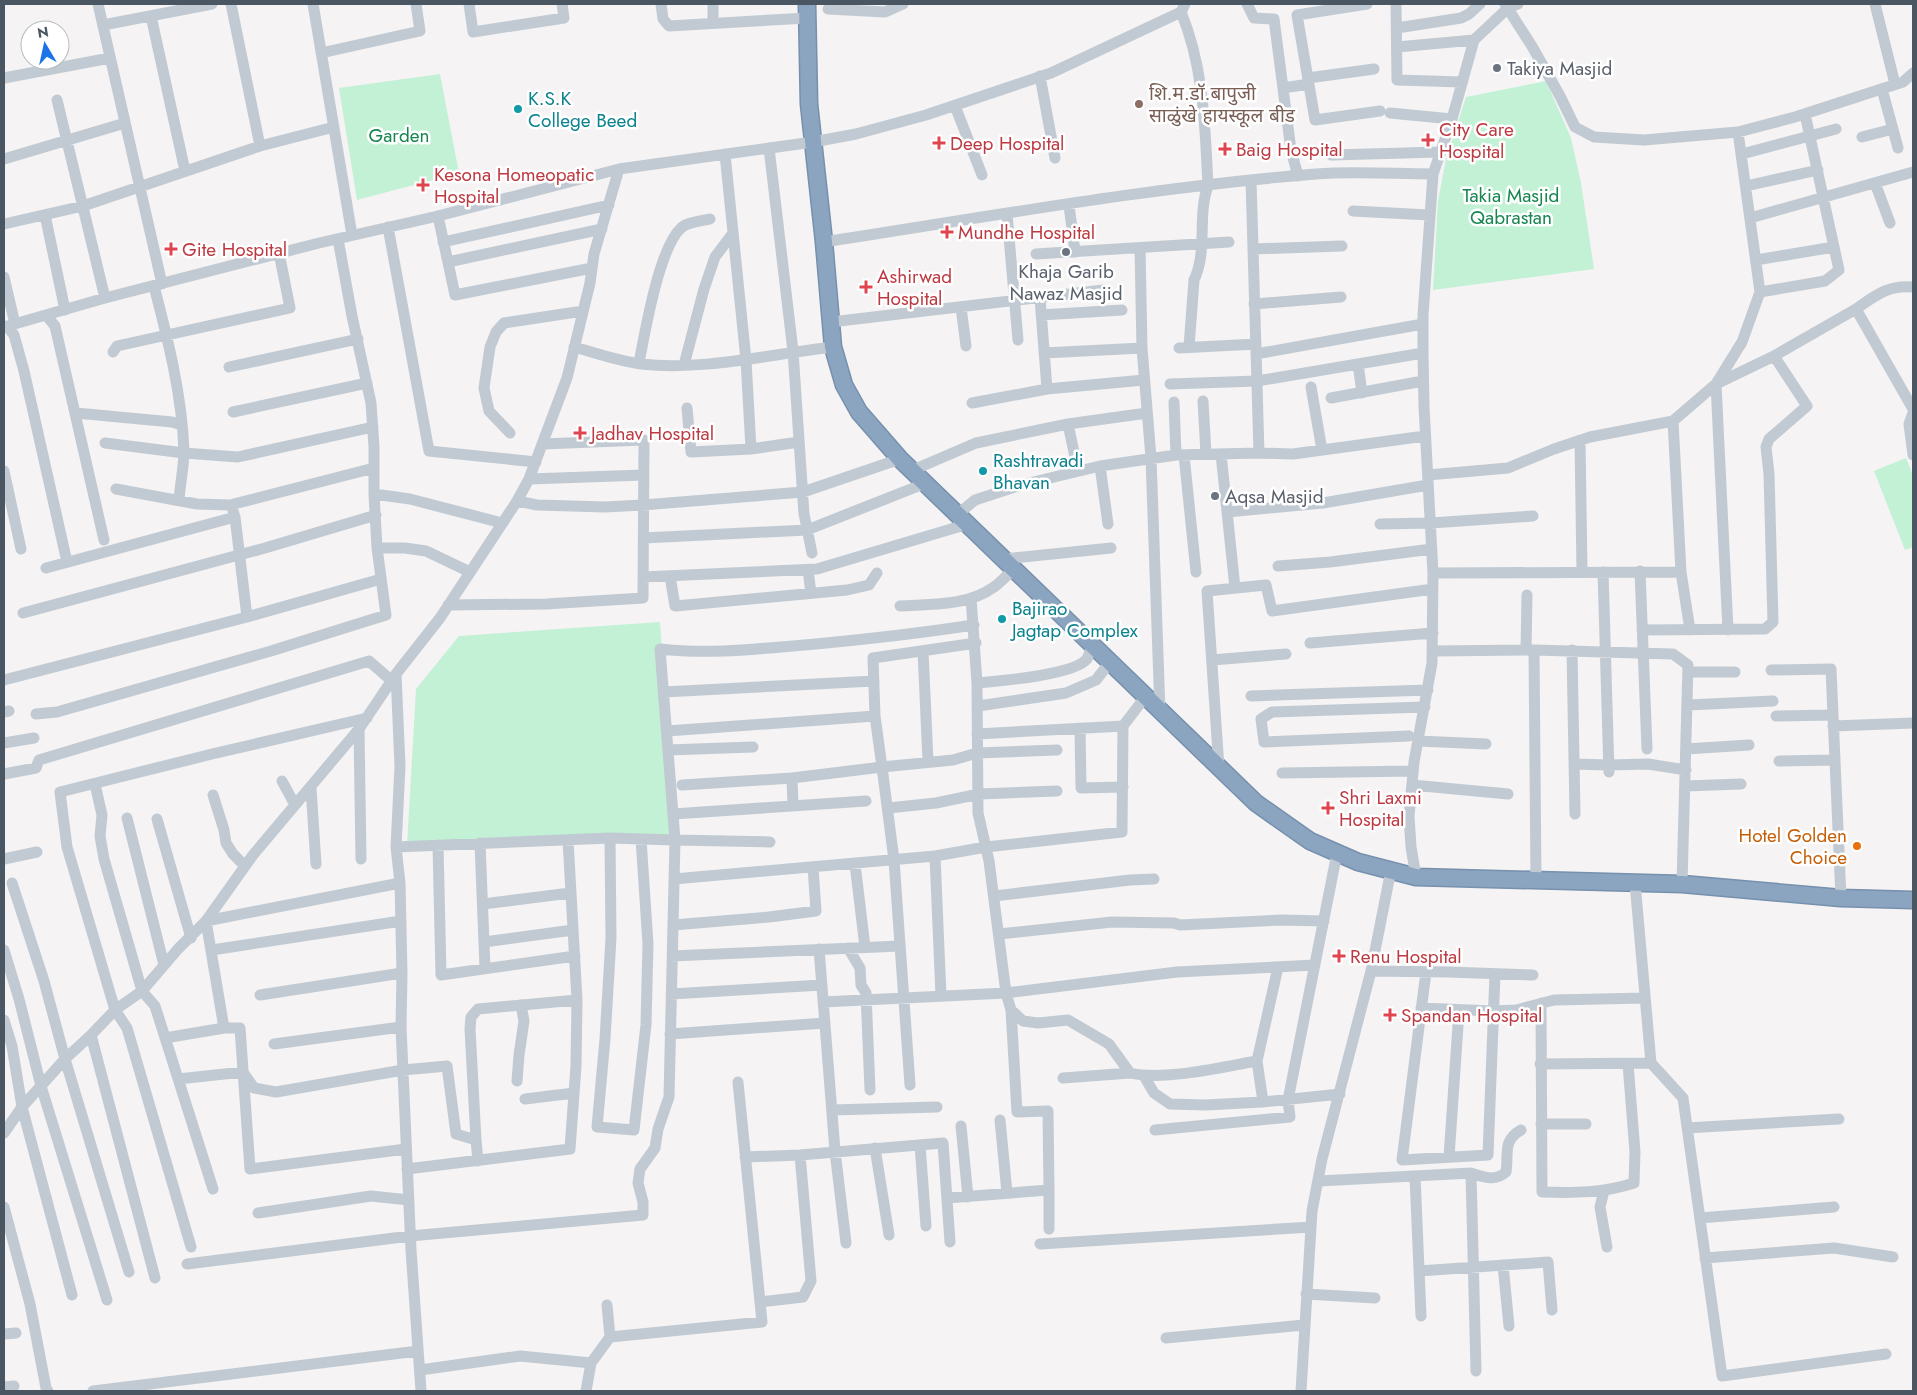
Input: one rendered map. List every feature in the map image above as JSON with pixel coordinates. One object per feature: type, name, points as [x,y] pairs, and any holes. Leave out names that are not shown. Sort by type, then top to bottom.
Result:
[{"type":"highway","points":[[807,11],[809,104],[834,347],[844,385],[859,412],[900,459],[1256,803],[1310,841],[1358,862],[1416,878],[1682,884],[1841,898],[1913,900]]},
{"type":"street","points":[[98,4],[140,187],[182,425],[184,453],[179,500]]},
{"type":"street","points":[[103,25],[212,4]]},
{"type":"street","points":[[231,4],[260,146]]},
{"type":"street","points":[[313,4],[352,236]]},
{"type":"street","points":[[321,53],[420,31],[416,4]]},
{"type":"street","points":[[468,4],[473,32],[564,18],[562,4]]},
{"type":"street","points":[[661,4],[663,19],[669,26],[713,23],[807,11]]},
{"type":"street","points":[[713,4],[713,23]]},
{"type":"street","points":[[828,9],[885,12],[903,4]]},
{"type":"street","points":[[1247,4],[1254,18],[1274,19],[1291,150],[1298,176]]},
{"type":"street","points":[[1367,4],[1298,15],[1315,120],[1385,112],[1452,119]]},
{"type":"street","points":[[1396,4],[1397,80],[1462,82]]},
{"type":"street","points":[[1397,28],[1461,18],[1469,14],[1480,4]]},
{"type":"street","points":[[1875,4],[1895,84]]},
{"type":"street","points":[[1416,878],[1408,816],[1412,785],[1414,739],[1425,707],[1433,633],[1433,573],[1423,381],[1423,324],[1429,215],[1434,174],[1452,119],[1474,40],[1510,5],[1575,127],[1594,137],[1644,140],[1738,132],[1805,114],[1903,82],[1913,73]]},
{"type":"street","points":[[8,326],[105,298],[279,253],[438,216],[619,169],[813,142],[856,134],[955,106],[1040,76],[1183,8],[1198,69],[1204,120],[1208,186],[1205,194],[1202,244],[1194,280],[1184,348],[1256,349],[1423,324]]},
{"type":"street","points":[[151,16],[185,171]]},
{"type":"street","points":[[1397,46],[1474,40]]},
{"type":"street","points":[[4,78],[110,58]]},
{"type":"street","points":[[1283,88],[1309,81],[1374,69]]},
{"type":"street","points":[[1040,76],[1055,158]]},
{"type":"street","points":[[1882,88],[1898,148]]},
{"type":"street","points":[[57,100],[105,298]]},
{"type":"street","points":[[955,106],[982,175]]},
{"type":"street","points":[[1760,292],[1825,280],[1839,270],[1805,114]]},
{"type":"street","points":[[4,159],[125,122]]},
{"type":"street","points":[[4,224],[83,206],[260,146],[334,127]]},
{"type":"street","points":[[1862,137],[1893,128]]},
{"type":"street","points":[[1742,154],[1836,129]]},
{"type":"street","points":[[1728,630],[1716,384],[1742,342],[1760,292],[1738,132]]},
{"type":"street","points":[[769,148],[793,351],[803,492],[812,553]]},
{"type":"street","points":[[1330,155],[1441,152]]},
{"type":"street","points":[[725,154],[746,360],[751,449]]},
{"type":"street","points":[[5,1127],[65,1059],[91,1036],[114,1010],[142,991],[206,921],[245,866],[359,730],[394,678],[448,605],[517,501],[536,462],[567,378],[592,268],[619,169]]},
{"type":"street","points":[[1746,186],[1818,170]]},
{"type":"street","points":[[1750,218],[1913,172]]},
{"type":"street","points":[[824,242],[1251,180],[1318,174],[1434,174]]},
{"type":"street","points":[[1251,180],[1259,453]]},
{"type":"street","points":[[1875,183],[1890,223]]},
{"type":"street","points":[[444,242],[609,205]]},
{"type":"street","points":[[1069,205],[1074,252]]},
{"type":"street","points":[[1353,211],[1429,215]]},
{"type":"street","points":[[1007,214],[1013,301],[1018,340]]},
{"type":"street","points":[[45,215],[65,310]]},
{"type":"street","points":[[438,216],[455,295],[592,268]]},
{"type":"street","points":[[639,363],[649,312],[669,242],[682,226],[710,220]]},
{"type":"street","points":[[388,227],[429,451],[536,462]]},
{"type":"street","points":[[448,262],[602,229]]},
{"type":"street","points":[[684,365],[704,289],[715,257],[733,233]]},
{"type":"street","points":[[36,714],[57,712],[210,669],[386,615],[377,548],[373,427],[367,383],[338,238]]},
{"type":"street","points":[[1036,254],[1229,242]]},
{"type":"street","points":[[1253,249],[1342,246]]},
{"type":"street","points":[[1756,260],[1834,247]]},
{"type":"street","points":[[1140,248],[1142,348],[1151,458],[1160,711]]},
{"type":"street","points":[[113,352],[117,346],[290,308],[279,253]]},
{"type":"street","points":[[4,277],[8,326],[14,335],[24,371],[66,562]]},
{"type":"street","points":[[1227,512],[1323,503],[1428,480],[1508,468],[1554,448],[1580,440],[1673,421],[1716,384],[1774,356],[1856,309],[1881,291],[1896,287],[1913,287]]},
{"type":"street","points":[[831,322],[1103,290]]},
{"type":"street","points":[[1254,304],[1341,297]]},
{"type":"street","points":[[1040,298],[1047,389]]},
{"type":"street","points":[[962,307],[966,346]]},
{"type":"street","points":[[1856,309],[1913,409]]},
{"type":"street","points":[[510,433],[489,411],[484,388],[490,347],[496,332],[504,323],[583,310]]},
{"type":"street","points":[[1041,315],[1122,310]]},
{"type":"street","points":[[46,315],[56,326],[104,540]]},
{"type":"street","points":[[229,367],[358,339]]},
{"type":"street","points":[[574,347],[639,363],[684,365],[746,360],[793,351],[834,347]]},
{"type":"street","points":[[1044,353],[1142,348]]},
{"type":"street","points":[[1170,384],[1258,381],[1423,353]]},
{"type":"street","points":[[1642,630],[1765,629],[1773,622],[1770,492],[1766,444],[1769,439],[1807,406],[1774,356]]},
{"type":"street","points":[[1358,364],[1362,393]]},
{"type":"street","points":[[972,403],[1047,389],[1144,380]]},
{"type":"street","points":[[1331,398],[1423,381]]},
{"type":"street","points":[[233,412],[367,383]]},
{"type":"street","points":[[1311,387],[1322,450]]},
{"type":"street","points":[[1203,401],[1206,454]]},
{"type":"street","points":[[1174,402],[1196,572]]},
{"type":"street","points":[[687,408],[691,452],[751,449],[799,442]]},
{"type":"street","points":[[76,413],[172,422],[182,425]]},
{"type":"street","points":[[913,470],[976,443],[1068,424],[1147,413]]},
{"type":"street","points":[[1913,413],[1909,424],[1913,455]]},
{"type":"street","points":[[1673,421],[1681,572],[1690,630]]},
{"type":"street","points":[[1068,424],[1078,471]]},
{"type":"street","points":[[105,444],[230,457],[250,456],[373,427]]},
{"type":"street","points":[[643,577],[817,569],[963,519],[975,500],[1021,485],[1100,466],[1180,455],[1293,454],[1425,436]]},
{"type":"street","points":[[448,605],[546,604],[643,598],[644,440],[542,444]]},
{"type":"street","points":[[1580,440],[1582,572]]},
{"type":"street","points":[[1221,454],[1236,588]]},
{"type":"street","points":[[517,501],[537,505],[606,507],[803,492],[900,459]]},
{"type":"street","points":[[1100,466],[1108,524]]},
{"type":"street","points":[[116,490],[218,505],[230,504],[374,468]]},
{"type":"street","points":[[4,471],[21,549]]},
{"type":"street","points":[[529,479],[644,475]]},
{"type":"street","points":[[644,538],[808,530],[926,483]]},
{"type":"street","points":[[374,494],[410,499],[502,523]]},
{"type":"street","points":[[230,504],[235,517],[246,617]]},
{"type":"street","points":[[24,613],[239,555],[376,515]]},
{"type":"street","points":[[1380,524],[1431,523],[1533,516]]},
{"type":"street","points":[[46,568],[235,517]]},
{"type":"street","points":[[377,548],[405,548],[426,551],[470,572]]},
{"type":"street","points":[[900,606],[957,602],[971,598],[994,587],[1009,564],[1111,548]]},
{"type":"street","points":[[1278,566],[1330,562],[1432,549]]},
{"type":"street","points":[[808,570],[811,593]]},
{"type":"street","points":[[1640,571],[1647,749]]},
{"type":"street","points":[[1603,572],[1609,769]]},
{"type":"street","points":[[1433,573],[1681,572]]},
{"type":"street","points":[[670,576],[675,606],[847,590],[869,585],[877,573]]},
{"type":"street","points":[[4,680],[246,617],[381,579]]},
{"type":"street","points":[[1219,768],[1207,591],[1266,585],[1272,611],[1433,589]]},
{"type":"street","points":[[1527,595],[1536,881]]},
{"type":"street","points":[[971,598],[976,643],[978,813],[986,847],[1006,993],[1011,1010],[1017,1112],[1048,1111],[1049,1229]]},
{"type":"street","points":[[187,1264],[410,1236],[643,1215],[638,1183],[640,1169],[655,1148],[658,1129],[669,1097],[675,840],[660,649],[694,652],[776,648],[913,634],[974,625]]},
{"type":"street","points":[[1310,643],[1433,633]]},
{"type":"street","points":[[910,1085],[894,860],[875,716],[873,658],[976,643]]},
{"type":"street","points":[[977,683],[1046,674],[1078,666],[1087,659],[1092,644]]},
{"type":"street","points":[[1572,650],[1575,814]]},
{"type":"street","points":[[1432,651],[1572,650],[1673,654],[1688,664],[1682,884]]},
{"type":"street","points":[[923,651],[928,761]]},
{"type":"street","points":[[1212,660],[1286,654]]},
{"type":"street","points":[[4,774],[36,768],[39,760],[370,661],[394,678]]},
{"type":"street","points":[[978,706],[1066,693],[1096,680],[1110,662]]},
{"type":"street","points":[[1771,670],[1831,668],[1841,898]]},
{"type":"street","points":[[1688,672],[1735,672]]},
{"type":"street","points":[[394,678],[400,766],[396,847],[400,883],[401,1027],[410,1236],[421,1391]]},
{"type":"street","points":[[664,692],[874,681]]},
{"type":"street","points":[[1251,696],[1428,690]]},
{"type":"street","points":[[674,879],[935,856],[986,847],[1122,832],[1123,726],[1146,696]]},
{"type":"street","points":[[1688,705],[1773,701]]},
{"type":"street","points":[[1425,707],[1272,712],[1262,719],[1264,742],[1414,739],[1486,744]]},
{"type":"street","points":[[667,730],[875,716]]},
{"type":"street","points":[[1776,716],[1833,721],[1913,723]]},
{"type":"street","points":[[191,1247],[127,1028],[114,1010],[67,847],[60,792],[367,718]]},
{"type":"street","points":[[977,734],[1123,726]]},
{"type":"street","points":[[1080,728],[1081,788],[1123,787]]},
{"type":"street","points":[[359,730],[360,859]]},
{"type":"street","points":[[4,743],[34,738]]},
{"type":"street","points":[[1686,749],[1750,746]]},
{"type":"street","points":[[668,750],[753,747]]},
{"type":"street","points":[[682,784],[792,778],[928,761],[953,760],[977,753],[1057,750]]},
{"type":"street","points":[[1779,761],[1835,760]]},
{"type":"street","points":[[1574,764],[1609,769],[1648,764],[1686,770]]},
{"type":"street","points":[[1282,773],[1413,771]]},
{"type":"street","points":[[792,778],[793,806]]},
{"type":"street","points":[[282,781],[295,805]]},
{"type":"street","points":[[95,784],[102,815],[100,836],[104,859],[142,991],[155,1006],[213,1189]]},
{"type":"street","points":[[1685,786],[1741,784]]},
{"type":"street","points":[[1412,785],[1508,794]]},
{"type":"street","points":[[311,788],[316,864]]},
{"type":"street","points":[[888,808],[936,803],[979,794],[1057,791]]},
{"type":"street","points":[[213,795],[224,830],[226,844],[245,866]]},
{"type":"street","points":[[673,814],[866,801]]},
{"type":"street","points":[[127,818],[164,965]]},
{"type":"street","points":[[157,819],[191,938]]},
{"type":"street","points":[[396,847],[610,838],[770,842]]},
{"type":"street","points":[[610,838],[611,938],[597,1127],[634,1130],[646,1007],[648,944],[641,839]]},
{"type":"street","points":[[407,1169],[570,1149],[577,1000],[568,840]]},
{"type":"street","points":[[480,843],[485,968]]},
{"type":"street","points":[[438,845],[441,976],[575,956]]},
{"type":"street","points":[[4,859],[37,852]]},
{"type":"street","points":[[1155,1130],[1290,1117],[1288,1100],[1337,853]]},
{"type":"street","points":[[935,856],[941,996]]},
{"type":"street","points":[[856,864],[865,947]]},
{"type":"street","points":[[673,926],[770,917],[816,910],[813,867]]},
{"type":"street","points":[[1301,1391],[1311,1228],[1318,1181],[1322,1159],[1371,971],[1391,870]]},
{"type":"street","points":[[994,896],[1130,880],[1154,879]]},
{"type":"street","points":[[12,883],[44,981],[65,1059],[129,1272]]},
{"type":"street","points":[[206,921],[400,883]]},
{"type":"street","points":[[1635,883],[1651,1063],[1683,1098],[1722,1376],[1886,1354]]},
{"type":"street","points":[[483,904],[570,892]]},
{"type":"street","points":[[999,934],[1112,922],[1174,923],[1180,925],[1282,920],[1324,921]]},
{"type":"street","points":[[206,921],[224,1028]]},
{"type":"street","points":[[212,950],[401,921]]},
{"type":"street","points":[[484,942],[573,930]]},
{"type":"street","points":[[672,956],[900,946]]},
{"type":"street","points":[[848,948],[860,968],[861,985],[866,993],[870,1090]]},
{"type":"street","points":[[819,949],[835,1151],[846,1243]]},
{"type":"street","points":[[4,950],[19,999],[41,1086],[107,1300]]},
{"type":"street","points":[[823,1002],[1006,993],[1177,972],[1315,965]]},
{"type":"street","points":[[1263,1102],[1258,1061],[1278,967]]},
{"type":"street","points":[[1371,971],[1533,975]]},
{"type":"street","points":[[260,995],[402,972]]},
{"type":"street","points":[[1426,972],[1402,1160],[1488,1155],[1495,974]]},
{"type":"street","points":[[671,994],[822,985]]},
{"type":"street","points":[[1421,1008],[1459,1011],[1516,1010],[1554,1000],[1645,998]]},
{"type":"street","points":[[478,1161],[470,1029],[471,1017],[478,1009],[577,1000]]},
{"type":"street","points":[[1541,1003],[1542,1192],[1578,1193],[1604,1191],[1634,1183],[1635,1152],[1628,1064]]},
{"type":"street","points":[[517,1081],[524,1021],[521,1005]]},
{"type":"street","points":[[1011,1010],[1023,1021],[1038,1023],[1068,1020],[1109,1044],[1130,1073]]},
{"type":"street","points":[[1449,1157],[1459,1011]]},
{"type":"street","points":[[4,1020],[12,1046],[22,1107],[72,1295]]},
{"type":"street","points":[[670,1034],[825,1023]]},
{"type":"street","points":[[274,1044],[401,1027]]},
{"type":"street","points":[[165,1038],[224,1028],[240,1028],[250,1169],[406,1149]]},
{"type":"street","points":[[91,1036],[155,1278]]},
{"type":"street","points":[[1063,1078],[1130,1073],[1144,1076],[1172,1074],[1258,1061]]},
{"type":"street","points":[[1540,1064],[1651,1063]]},
{"type":"street","points":[[243,1072],[254,1088],[276,1092],[403,1070],[447,1066],[456,1134],[476,1140]]},
{"type":"street","points":[[178,1080],[243,1072]]},
{"type":"street","points":[[1144,1076],[1154,1093],[1170,1104],[1205,1105],[1263,1102],[1340,1094]]},
{"type":"street","points":[[610,1337],[762,1322],[738,1082]]},
{"type":"street","points":[[525,1099],[574,1094]]},
{"type":"street","points":[[832,1110],[937,1107]]},
{"type":"street","points":[[1687,1128],[1839,1119]]},
{"type":"street","points":[[1000,1120],[1007,1193]]},
{"type":"street","points":[[1541,1124],[1586,1124]]},
{"type":"street","points":[[962,1126],[968,1196]]},
{"type":"street","points":[[1318,1181],[1471,1172],[1490,1178],[1500,1177],[1506,1172],[1507,1146],[1512,1135],[1521,1130]]},
{"type":"street","points":[[745,1157],[800,1155],[943,1143],[950,1242]]},
{"type":"street","points":[[920,1145],[926,1226]]},
{"type":"street","points":[[875,1148],[889,1235]]},
{"type":"street","points":[[760,1302],[803,1298],[811,1281],[800,1155]]},
{"type":"street","points":[[1471,1172],[1476,1371]]},
{"type":"street","points":[[1415,1176],[1421,1316]]},
{"type":"street","points":[[947,1198],[1049,1190]]},
{"type":"street","points":[[1604,1191],[1600,1207],[1606,1248]]},
{"type":"street","points":[[258,1213],[371,1196],[409,1200]]},
{"type":"street","points":[[4,1207],[30,1304],[48,1391]]},
{"type":"street","points":[[1700,1218],[1834,1207]]},
{"type":"street","points":[[1040,1244],[1311,1228]]},
{"type":"street","points":[[1705,1258],[1834,1248],[1894,1257]]},
{"type":"street","points":[[1419,1271],[1548,1262],[1552,1310]]},
{"type":"street","points":[[1503,1265],[1509,1326]]},
{"type":"street","points":[[1306,1294],[1375,1298]]},
{"type":"street","points":[[586,1391],[591,1363],[610,1337],[607,1305]]},
{"type":"street","points":[[1166,1338],[1304,1325]]},
{"type":"street","points":[[4,1334],[16,1333]]},
{"type":"street","points":[[93,1391],[418,1351]]},
{"type":"street","points":[[420,1370],[520,1356],[591,1363]]},
{"type":"green space","name":"Garden","points":[[440,74],[459,173],[357,200],[339,88]]},
{"type":"green space","name":"Takia Masjid Qabrastan","points":[[1546,81],[1571,138],[1581,183],[1594,269],[1433,290],[1438,201],[1446,159],[1466,97]]},
{"type":"green space","points":[[1906,458],[1913,475],[1913,547],[1905,550],[1874,471]]},
{"type":"green space","points":[[660,622],[675,840],[407,846],[416,689],[459,636]]},
{"type":"place","name":"Takiya Masjid","points":[[1497,68]]},
{"type":"place","name":"शि.म.डॉ.बापुजी साळुंखे हायस्कूल बीड","points":[[1139,104]]},
{"type":"place","name":"K.S.K College Beed","points":[[518,109]]},
{"type":"place","name":"City Care Hospital","points":[[1428,140]]},
{"type":"place","name":"Deep Hospital","points":[[939,143]]},
{"type":"place","name":"Baig Hospital","points":[[1225,149]]},
{"type":"place","name":"Kesona Homeopatic Hospital","points":[[423,185]]},
{"type":"place","name":"Mundhe Hospital","points":[[947,232]]},
{"type":"place","name":"Gite Hospital","points":[[171,249]]},
{"type":"place","name":"Khaja Garib Nawaz Masjid","points":[[1066,252]]},
{"type":"place","name":"Ashirwad Hospital","points":[[866,287]]},
{"type":"place","name":"Jadhav Hospital","points":[[580,433]]},
{"type":"place","name":"Rashtravadi Bhavan","points":[[983,471]]},
{"type":"place","name":"Aqsa Masjid","points":[[1215,496]]},
{"type":"place","name":"Bajirao Jagtap Complex","points":[[1002,619]]},
{"type":"place","name":"Shri Laxmi Hospital","points":[[1328,808]]},
{"type":"place","name":"Hotel Golden Choice","points":[[1857,846]]},
{"type":"place","name":"Renu Hospital","points":[[1339,956]]},
{"type":"place","name":"Spandan Hospital","points":[[1390,1015]]}]
